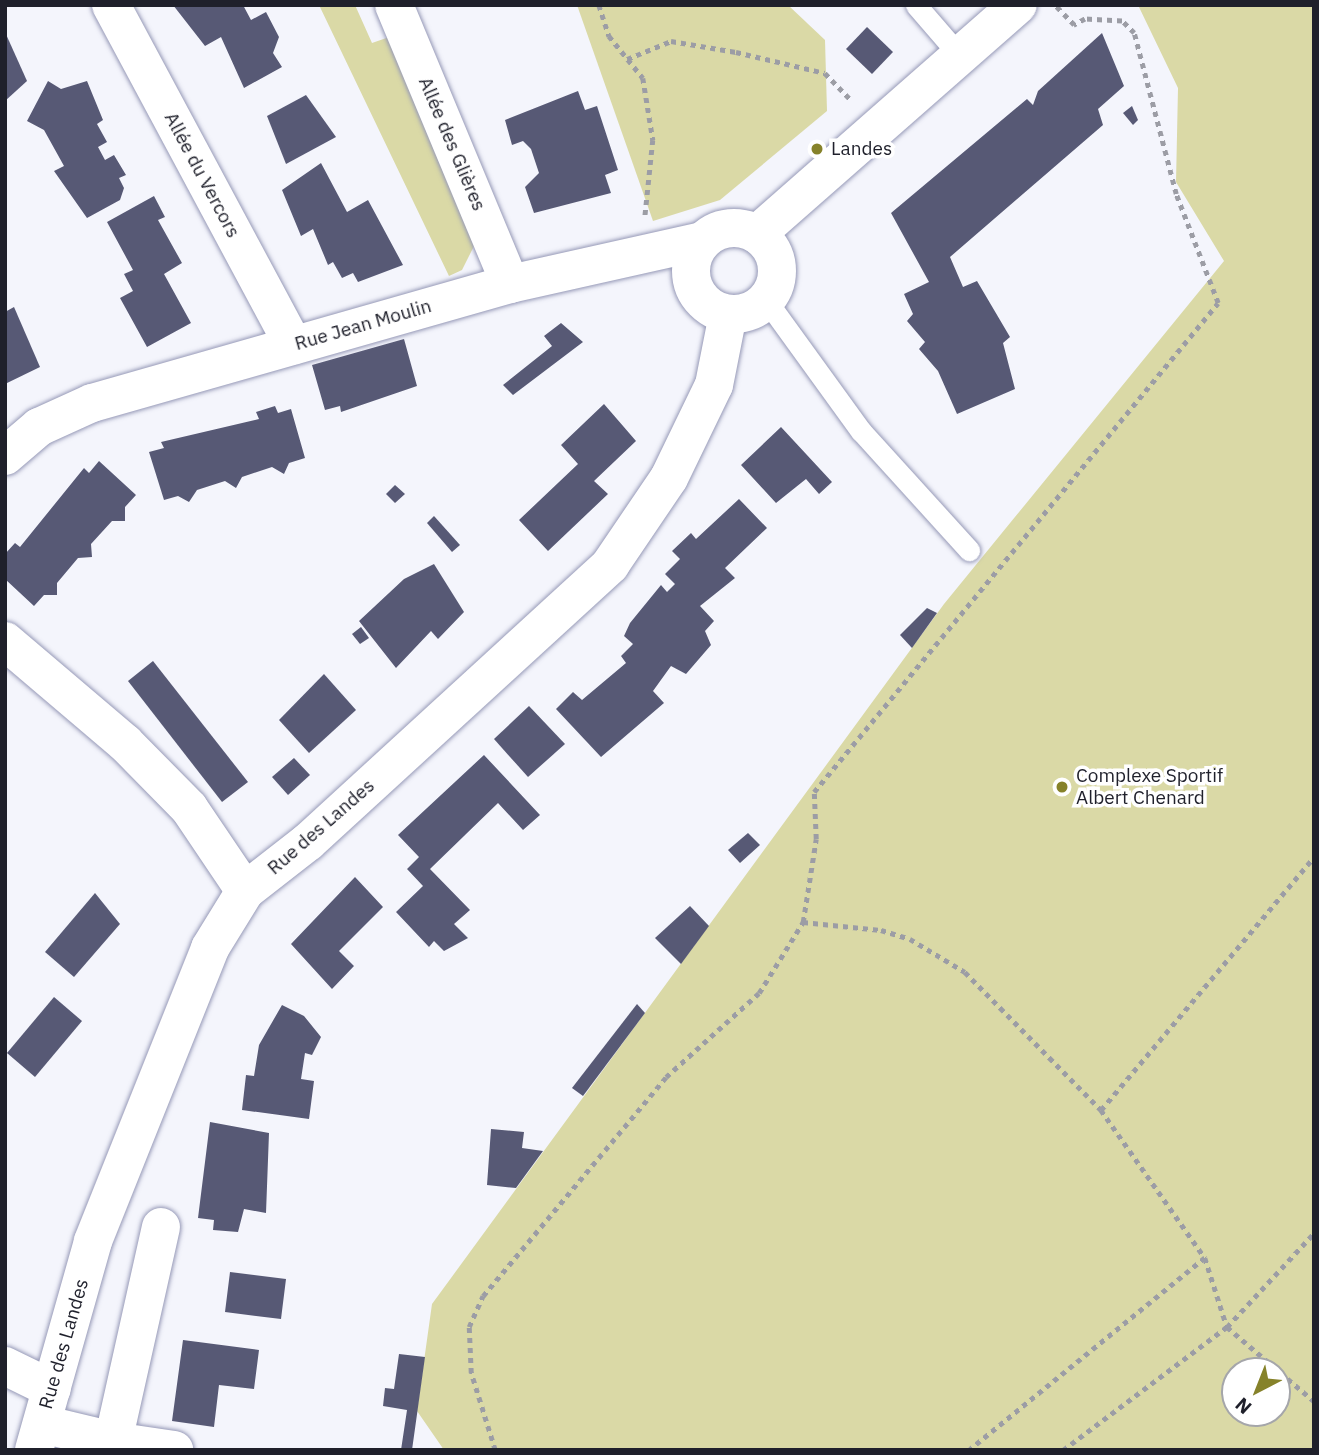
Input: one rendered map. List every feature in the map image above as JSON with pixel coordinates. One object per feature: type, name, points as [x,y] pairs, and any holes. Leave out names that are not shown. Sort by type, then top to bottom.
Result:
[{"type":"street","name":"Allée du Vercors","points":[[111,5],[293,345]]},
{"type":"street","name":"Allée des Glières","points":[[394,5],[510,284]]},
{"type":"street","points":[[757,234],[1018,5]]},
{"type":"street","points":[[730,228],[757,234],[777,265],[766,300],[728,314],[706,303],[692,279],[702,241],[730,228]]},
{"type":"street","name":"Rue Jean Moulin","points":[[14,443],[92,403],[510,284],[702,241]]},
{"type":"street","name":"Rue des Landes","points":[[174,1450],[113,1445],[43,1421],[93,1241],[181,1011],[245,891],[610,565],[669,478],[714,384],[728,314]]},
{"type":"street","points":[[9,650],[125,743],[189,808],[245,891]]},
{"type":"street","points":[[113,1445],[161,1227]]},
{"type":"street","points":[[5,1366],[43,1421]]},
{"type":"lane","points":[[916,5],[960,56]]},
{"type":"lane","points":[[766,300],[861,431],[969,550]]},
{"type":"path","points":[[599,5],[609,36],[643,78],[653,140],[640,254]]},
{"type":"path","points":[[495,1450],[471,1373],[469,1326],[483,1296],[666,1077],[759,993],[803,922],[816,839],[814,792],[1217,303],[1176,194],[1134,33],[1122,21],[1085,19],[1074,25],[1055,5]]},
{"type":"path","points":[[627,60],[671,41],[825,73],[879,128]]},
{"type":"path","points":[[1101,1110],[1314,857]]},
{"type":"path","points":[[803,922],[881,930],[935,952],[965,972],[1101,1110],[1205,1258],[1227,1327],[1314,1401]]},
{"type":"path","points":[[1063,1450],[1227,1327],[1314,1233]]},
{"type":"path","points":[[970,1450],[1205,1258]]},
{"type":"green space","points":[[319,5],[355,5],[372,43],[395,35],[475,244],[462,270],[449,276]]},
{"type":"green space","points":[[577,5],[788,5],[825,40],[827,111],[720,200],[653,221]]},
{"type":"green space","name":"Complexe Sportif Albert Chenard","points":[[1138,5],[1314,5],[1314,1450],[444,1450],[417,1411],[432,1304],[944,604],[1224,261],[1176,182],[1178,88]]},
{"type":"building","points":[[173,5],[243,5],[251,20],[266,12],[279,37],[273,53],[282,67],[244,88],[221,37],[205,46]]},
{"type":"building","points":[[867,27],[893,52],[872,74],[846,49]]},
{"type":"building","points":[[5,32],[27,81],[5,101]]},
{"type":"building","points":[[1102,33],[1124,86],[1098,109],[1103,125],[950,257],[963,287],[977,281],[1010,337],[1003,343],[1015,389],[957,414],[938,371],[919,349],[925,342],[907,321],[913,314],[904,294],[929,282],[891,213],[1027,99],[1033,105],[1038,91]]},
{"type":"building","points":[[48,81],[61,89],[87,81],[103,120],[97,124],[107,142],[98,147],[105,160],[114,155],[126,175],[119,178],[124,188],[120,200],[87,218],[54,171],[64,166],[44,130],[27,121]]},
{"type":"building","points":[[578,91],[585,110],[597,106],[618,170],[605,175],[611,193],[534,213],[525,187],[539,173],[531,149],[523,141],[512,145],[505,120]]},
{"type":"building","points":[[306,95],[336,137],[286,164],[267,116]]},
{"type":"building","points":[[1132,106],[1138,120],[1133,125],[1123,113]]},
{"type":"building","points":[[321,163],[347,212],[368,200],[403,265],[358,282],[353,273],[342,278],[333,262],[328,265],[313,229],[301,236],[282,190]]},
{"type":"building","points":[[154,196],[165,217],[158,220],[182,263],[164,274],[191,323],[147,347],[120,298],[133,291],[124,274],[133,270],[107,222]]},
{"type":"building","points":[[14,307],[40,367],[5,384],[5,312]]},
{"type":"building","points":[[561,323],[583,342],[513,395],[503,385],[552,346],[544,336]]},
{"type":"building","points":[[404,339],[417,386],[341,412],[340,406],[325,410],[312,365]]},
{"type":"building","points":[[604,404],[636,441],[594,481],[608,494],[548,551],[519,520],[578,464],[561,445]]},
{"type":"building","points":[[275,406],[278,413],[291,409],[305,458],[289,463],[284,474],[272,467],[242,477],[236,488],[225,481],[197,490],[189,502],[178,496],[164,500],[149,452],[164,448],[161,442],[259,419],[256,412]]},
{"type":"building","points":[[781,427],[832,482],[819,494],[806,479],[776,503],[741,465]]},
{"type":"building","points":[[99,461],[136,495],[125,507],[125,521],[112,521],[91,544],[92,557],[78,558],[57,583],[57,595],[44,595],[34,606],[5,579],[5,554],[15,543],[20,547],[84,468],[89,473]]},
{"type":"building","points":[[395,485],[405,494],[395,503],[386,494]]},
{"type":"building","points":[[739,499],[767,528],[725,568],[735,578],[700,606],[714,621],[705,631],[711,645],[686,674],[671,666],[653,691],[664,703],[601,757],[556,709],[573,692],[582,700],[626,663],[621,656],[633,644],[624,636],[630,623],[661,585],[667,592],[675,584],[665,574],[680,559],[672,551],[691,533],[696,539]]},
{"type":"building","points":[[434,516],[460,545],[452,552],[427,523]]},
{"type":"building","points":[[434,564],[464,612],[438,639],[431,631],[396,668],[359,621],[404,579]]},
{"type":"building","points":[[927,608],[937,613],[912,648],[900,635]]},
{"type":"building","points":[[361,627],[369,638],[360,644],[352,634]]},
{"type":"building","points":[[153,661],[248,782],[222,802],[128,681]]},
{"type":"building","points":[[324,674],[356,710],[309,753],[279,720]]},
{"type":"building","points":[[529,706],[565,744],[528,777],[494,739]]},
{"type":"building","points":[[484,755],[540,815],[523,830],[498,803],[430,869],[470,910],[454,924],[468,938],[444,951],[434,941],[429,947],[396,912],[423,886],[407,869],[419,857],[398,835]]},
{"type":"building","points":[[294,758],[310,775],[288,795],[272,777]]},
{"type":"building","points":[[748,833],[760,845],[740,863],[728,850]]},
{"type":"building","points":[[355,877],[383,907],[339,951],[354,966],[332,989],[291,944]]},
{"type":"building","points":[[95,893],[120,924],[74,977],[45,952]]},
{"type":"building","points":[[690,906],[709,926],[681,964],[655,938]]},
{"type":"building","points":[[54,997],[82,1021],[35,1077],[7,1053]]},
{"type":"building","points":[[637,1004],[645,1013],[583,1096],[572,1088]]},
{"type":"building","points":[[282,1005],[304,1016],[321,1037],[312,1055],[305,1053],[301,1079],[314,1081],[309,1119],[242,1110],[246,1075],[254,1076],[259,1045]]},
{"type":"building","points":[[210,1122],[269,1133],[266,1213],[244,1209],[238,1232],[213,1230],[214,1220],[198,1218]]},
{"type":"building","points":[[491,1129],[524,1132],[522,1148],[543,1151],[516,1188],[487,1185]]},
{"type":"building","points":[[230,1272],[286,1279],[281,1319],[225,1312]]},
{"type":"building","points":[[183,1340],[259,1350],[254,1389],[219,1385],[214,1427],[172,1421]]},
{"type":"building","points":[[399,1354],[425,1357],[412,1450],[401,1450],[407,1410],[383,1406],[385,1388],[394,1389]]},
{"type":"place","name":"Landes","points":[[817,149]]},
{"type":"place","name":"Complexe Sportif Albert Chenard","points":[[1062,787]]}]
